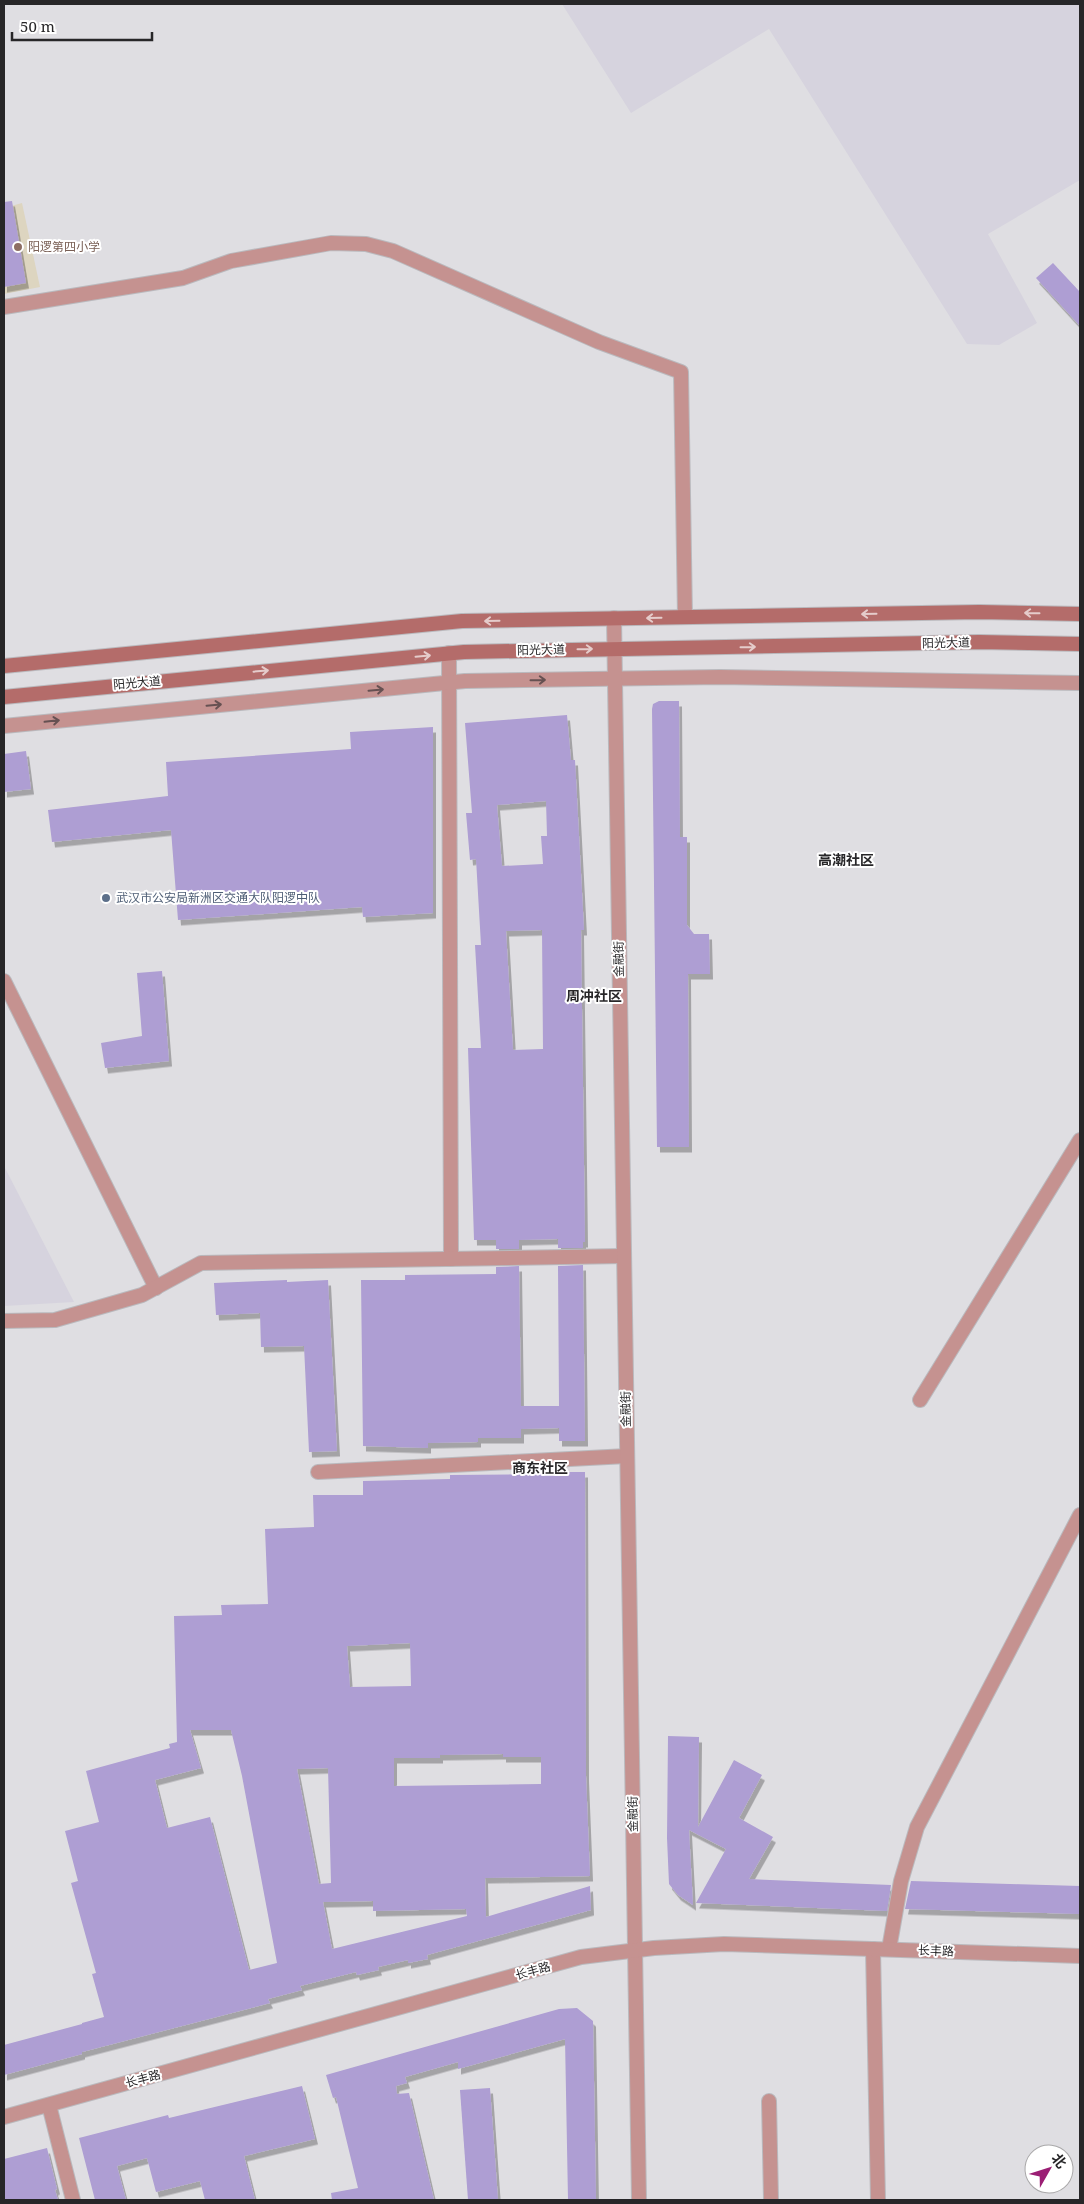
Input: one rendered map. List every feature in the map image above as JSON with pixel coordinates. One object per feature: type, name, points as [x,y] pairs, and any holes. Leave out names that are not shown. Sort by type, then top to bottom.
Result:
[{"type":"main road","points":[[4,666],[462,621],[979,612],[1080,614]]},
{"type":"main road","name":"阳光大道","points":[[4,697],[449,653],[979,642],[1080,644]]},
{"type":"street","points":[[4,307],[183,278],[231,261],[331,243],[366,244],[393,251],[600,342],[681,372],[685,617]]},
{"type":"street","name":"金融街","points":[[614,618],[639,2200]]},
{"type":"street","points":[[449,653],[451,1259]]},
{"type":"street","points":[[4,726],[449,683],[720,677],[1080,683]]},
{"type":"street","points":[[4,981],[156,1288]]},
{"type":"street","points":[[920,1400],[1080,1140]]},
{"type":"street","points":[[4,1321],[56,1320],[142,1295],[200,1263],[624,1256]]},
{"type":"street","points":[[318,1472],[627,1456]]},
{"type":"street","points":[[889,1949],[901,1881],[917,1827],[1080,1516]]},
{"type":"street","name":"长丰路","points":[[4,2117],[581,1957],[724,1944],[1080,1956]]},
{"type":"street","points":[[873,1949],[878,2200]]},
{"type":"street","points":[[769,2101],[770,2200]]},
{"type":"street","points":[[49,2105],[73,2200]]},
{"type":"shaded area","points":[[562,4],[1080,4],[1080,180],[988,234],[1037,323],[999,345],[967,344],[769,29],[631,113]]},
{"type":"shaded area","name":"阳逻第四小学","points":[[22,203],[40,287],[4,294],[4,208]]},
{"type":"shaded area","points":[[4,1166],[74,1302],[4,1306]]},
{"type":"building","points":[[12,201],[26,283],[4,287],[4,202]]},
{"type":"building","points":[[1053,263],[1080,292],[1080,326],[1036,278]]},
{"type":"building","points":[[659,701],[679,701],[680,837],[687,837],[687,925],[694,934],[709,934],[710,974],[688,974],[689,1147],[657,1147],[652,709],[653,704]]},
{"type":"building","points":[[567,715],[571,760],[575,760],[584,930],[581,930],[585,1242],[583,1242],[583,1248],[558,1248],[558,1239],[519,1240],[519,1249],[496,1249],[496,1240],[474,1240],[468,1048],[481,1048],[475,945],[481,945],[476,859],[470,860],[466,813],[472,813],[465,723]],"holes":[[[546,801],[547,836],[541,836],[543,864],[502,866],[497,805]],[[542,930],[543,1049],[513,1050],[506,931]]]},
{"type":"building","points":[[433,727],[433,913],[363,917],[362,907],[178,920],[171,830],[52,842],[48,810],[168,796],[166,762],[351,749],[350,732]]},
{"type":"building","points":[[26,751],[31,789],[4,792],[4,754]]},
{"type":"building","points":[[162,971],[169,1061],[105,1068],[101,1043],[142,1036],[137,973]]},
{"type":"building","points":[[583,1265],[585,1441],[559,1441],[559,1428],[521,1429],[521,1438],[478,1438],[478,1442],[428,1443],[428,1448],[363,1446],[361,1280],[405,1280],[405,1275],[496,1274],[496,1267],[519,1266],[521,1406],[559,1406],[558,1266]]},
{"type":"building","points":[[287,1280],[287,1282],[328,1280],[337,1451],[309,1452],[304,1346],[261,1347],[260,1313],[216,1315],[214,1283]]},
{"type":"building","points":[[552,1472],[585,1472],[586,1776],[590,1876],[485,1878],[486,1917],[590,1886],[591,1910],[427,1955],[428,1959],[408,1963],[408,1960],[378,1967],[379,1970],[357,1975],[356,1972],[300,1986],[302,1990],[268,1999],[270,2003],[82,2052],[82,2054],[4,2075],[4,2045],[104,2017],[92,1974],[96,1973],[71,1883],[78,1881],[65,1831],[99,1822],[86,1771],[170,1748],[169,1744],[177,1742],[174,1616],[222,1615],[221,1605],[268,1604],[265,1529],[314,1527],[313,1495],[363,1495],[363,1481],[450,1479],[450,1475],[552,1474]],"holes":[[[410,1643],[411,1686],[350,1687],[347,1646]],[[190,1730],[231,1730],[242,1776],[277,1963],[249,1970],[210,1817],[167,1828],[155,1780],[201,1768]],[[503,1754],[503,1757],[541,1757],[541,1784],[394,1786],[394,1758],[440,1758],[440,1755]],[[328,1768],[331,1883],[319,1884],[297,1769]],[[373,1901],[373,1911],[466,1909],[467,1916],[332,1949],[323,1902]]]},
{"type":"building","points":[[668,1736],[699,1737],[698,1827],[734,1760],[762,1775],[739,1818],[773,1837],[749,1879],[891,1885],[887,1911],[696,1903],[726,1849],[689,1830],[693,1905],[678,1895],[669,1884],[667,1838]]},
{"type":"building","points":[[911,1881],[1080,1886],[1080,1914],[905,1909]]},
{"type":"building","points":[[577,2008],[593,2021],[596,2200],[568,2200],[565,2039],[458,2069],[458,2062],[405,2077],[407,2083],[396,2086],[397,2094],[409,2093],[434,2200],[332,2200],[331,2193],[358,2188],[336,2097],[333,2098],[326,2075],[559,2009]]},
{"type":"building","points":[[302,2086],[315,2139],[244,2156],[255,2200],[205,2200],[200,2181],[156,2192],[147,2158],[117,2166],[126,2200],[95,2200],[79,2138],[168,2115],[169,2118]]},
{"type":"building","points":[[490,2088],[498,2200],[468,2200],[460,2090]]},
{"type":"building","points":[[47,2148],[58,2200],[4,2200],[4,2159]]},
{"type":"place","name":"阳逻第四小学","points":[[18,247]]},
{"type":"place","name":"武汉市公安局新洲区交通大队阳逻中队","points":[[106,898]]},
{"type":"district","name":"高潮社区","points":[[846,860]]},
{"type":"district","name":"周冲社区","points":[[594,996]]},
{"type":"district","name":"商东社区","points":[[540,1468]]}]
